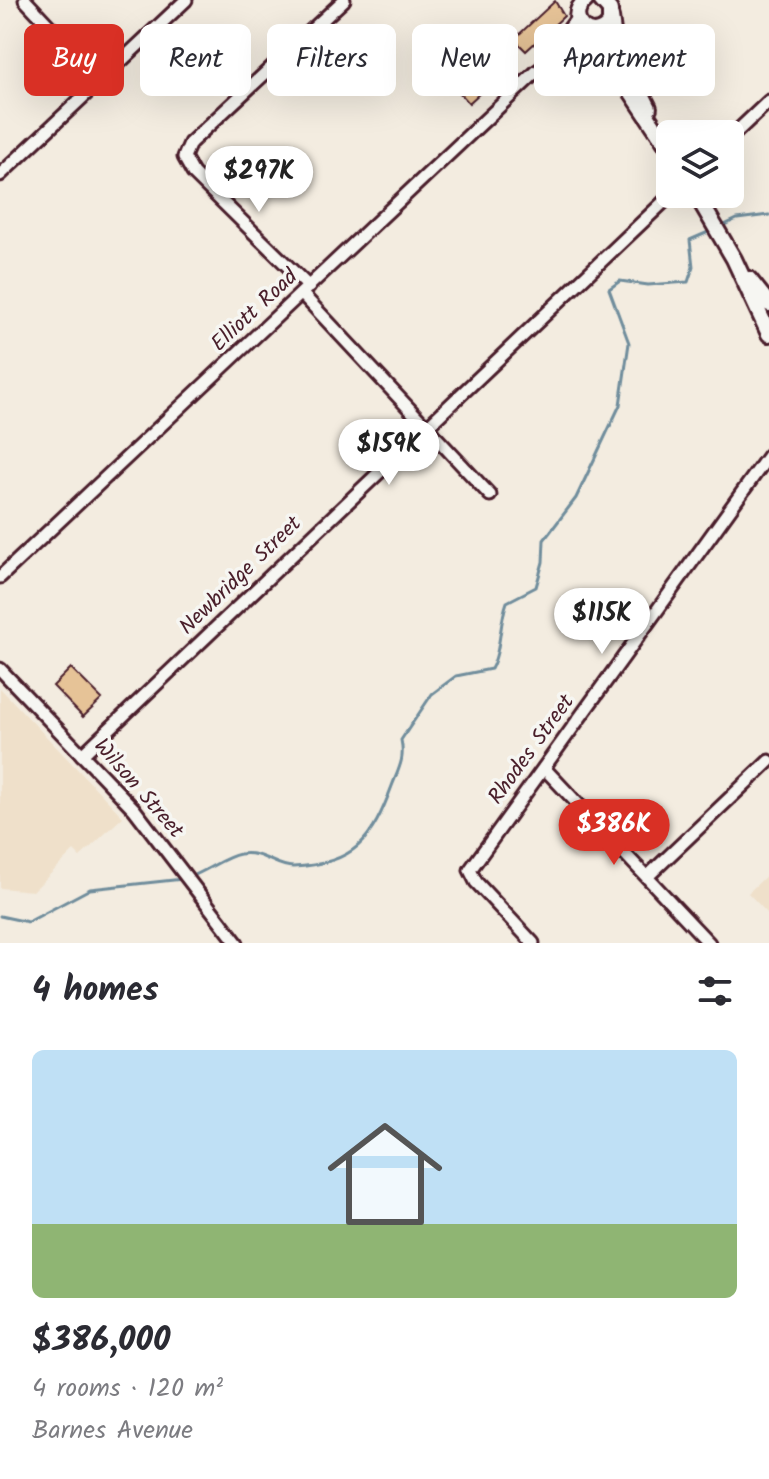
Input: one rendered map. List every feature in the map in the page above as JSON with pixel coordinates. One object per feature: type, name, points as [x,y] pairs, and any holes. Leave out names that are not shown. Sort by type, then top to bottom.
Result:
[{"type":"main road","points":[[601,0],[611,16],[614,39],[654,123]]},
{"type":"main road","points":[[607,24],[621,0]]},
{"type":"main road","points":[[635,96],[656,126]]},
{"type":"main road","points":[[704,208],[734,259],[769,334]]},
{"type":"main road","points":[[734,259],[769,304]]},
{"type":"street","points":[[25,0],[48,24]]},
{"type":"street","points":[[124,58],[186,0]]},
{"type":"street","points":[[344,0],[190,143],[184,157],[193,173],[490,495]]},
{"type":"street","name":"Elliott Road","points":[[0,577],[534,74]]},
{"type":"street","points":[[0,175],[83,96]]},
{"type":"street","points":[[744,125],[769,101]]},
{"type":"street","name":"Newbridge Street","points":[[82,755],[657,208]]},
{"type":"street","name":"Rhodes Street","points":[[533,943],[469,874],[769,455]]},
{"type":"street","name":"Wilson Street","points":[[0,669],[134,809],[237,943]]},
{"type":"street","points":[[647,877],[769,761]]},
{"type":"street","points":[[544,768],[709,943]]},
{"type":"shaded area","points":[[0,688],[123,817],[80,857],[74,851],[33,891],[0,888]]},
{"type":"shaded area","points":[[769,873],[769,915],[748,893]]},
{"type":"building","points":[[555,1],[564,16],[555,24],[534,24],[534,44],[526,51],[518,43],[518,35]]},
{"type":"building","points":[[463,96],[477,96],[469,103]]},
{"type":"building","points":[[71,668],[102,699],[83,717],[53,686]]},
{"type":"waterway","points":[[720,227],[737,219],[769,215]]},
{"type":"waterway","points":[[190,877],[228,858],[248,853],[293,867],[332,861],[358,846],[368,835],[385,805],[399,769],[401,740],[432,694],[456,676],[491,669],[507,602],[536,587],[543,562],[544,540],[576,498],[620,405],[629,343],[609,289],[620,281],[648,285],[688,282],[693,267],[690,240],[713,230]]},
{"type":"waterway","points":[[0,916],[28,922],[90,889],[183,879]]}]
